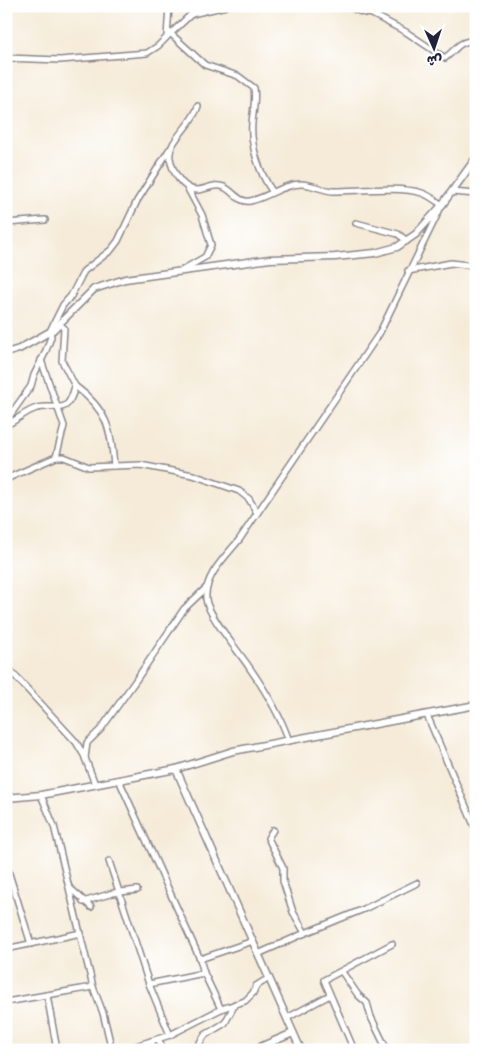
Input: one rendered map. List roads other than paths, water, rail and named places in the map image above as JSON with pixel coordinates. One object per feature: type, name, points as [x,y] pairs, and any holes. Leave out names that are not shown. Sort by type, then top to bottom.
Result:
[{"type":"street","points":[[169,6],[169,35]]},
{"type":"street","points":[[6,58],[60,60],[147,53],[158,46],[200,6]]},
{"type":"street","points":[[189,16],[226,6]]},
{"type":"street","points":[[348,6],[365,15],[390,6]]},
{"type":"street","points":[[372,14],[406,32],[445,58],[457,44],[476,40]]},
{"type":"street","points":[[169,35],[205,65],[238,76],[254,88],[256,104],[252,125],[257,161],[261,176],[272,191]]},
{"type":"street","points":[[6,421],[29,392],[51,337],[50,331],[63,305],[71,296],[84,271],[111,250],[118,241],[136,202],[170,147],[196,116],[198,106]]},
{"type":"street","points":[[170,147],[170,158],[177,177],[186,186],[202,215],[211,245],[205,257],[184,269]]},
{"type":"street","points":[[6,353],[18,349],[50,331],[94,289],[124,279],[184,269],[270,259],[375,253],[397,248],[408,241],[442,205],[476,158]]},
{"type":"street","points":[[186,186],[196,190],[210,186],[223,187],[240,199],[249,201],[272,191],[300,184],[333,191],[354,189],[422,193],[442,205]]},
{"type":"street","points":[[452,192],[476,194]]},
{"type":"street","points":[[290,741],[283,722],[269,697],[222,629],[205,600],[207,587],[216,568],[239,540],[379,334],[408,270],[442,205]]},
{"type":"street","points":[[6,223],[45,220]]},
{"type":"street","points":[[356,223],[398,234],[408,241]]},
{"type":"street","points":[[408,270],[451,263],[476,266]]},
{"type":"street","points":[[59,324],[64,328],[62,361],[75,386],[99,408],[108,423],[113,439],[114,466]]},
{"type":"street","points":[[41,360],[49,378],[51,393],[64,426],[56,457]]},
{"type":"street","points":[[6,425],[38,408],[64,407],[75,386]]},
{"type":"street","points":[[6,479],[56,457],[64,457],[89,467],[140,465],[193,475],[239,491],[249,499],[257,513]]},
{"type":"street","points":[[85,758],[87,743],[100,729],[136,680],[184,609],[207,587]]},
{"type":"street","points":[[6,666],[76,742],[85,758],[94,784]]},
{"type":"street","points":[[6,798],[41,795],[176,769],[234,751],[476,705]]},
{"type":"street","points":[[427,715],[476,830]]},
{"type":"street","points":[[176,769],[301,1050]]},
{"type":"street","points":[[119,780],[221,1009]]},
{"type":"street","points":[[41,795],[54,826],[93,987],[103,1013],[112,1050]]},
{"type":"street","points":[[273,830],[268,838],[283,868],[283,881],[294,912],[305,933]]},
{"type":"street","points":[[110,861],[149,984],[170,1035]]},
{"type":"street","points":[[6,864],[31,944]]},
{"type":"street","points":[[258,954],[357,912],[417,883]]},
{"type":"street","points":[[69,886],[83,902],[91,907]]},
{"type":"street","points":[[83,902],[119,892],[137,890]]},
{"type":"street","points":[[6,949],[80,933]]},
{"type":"street","points":[[200,959],[253,941]]},
{"type":"street","points":[[354,1050],[324,980],[392,944]]},
{"type":"street","points":[[149,984],[204,973],[203,971]]},
{"type":"street","points":[[342,972],[358,995],[367,1003],[371,1017],[387,1050]]},
{"type":"street","points":[[122,1050],[170,1035],[221,1009],[245,1001],[253,993],[256,986],[269,978]]},
{"type":"street","points":[[6,1002],[93,987]]},
{"type":"street","points":[[47,995],[57,1050]]},
{"type":"street","points":[[287,1018],[330,995]]},
{"type":"street","points":[[195,1050],[206,1035],[225,1023],[235,1004]]},
{"type":"street","points":[[253,1050],[294,1033]]},
{"type":"street","points":[[158,1039],[164,1050]]},
{"type":"street","points":[[151,1041],[154,1050]]}]
